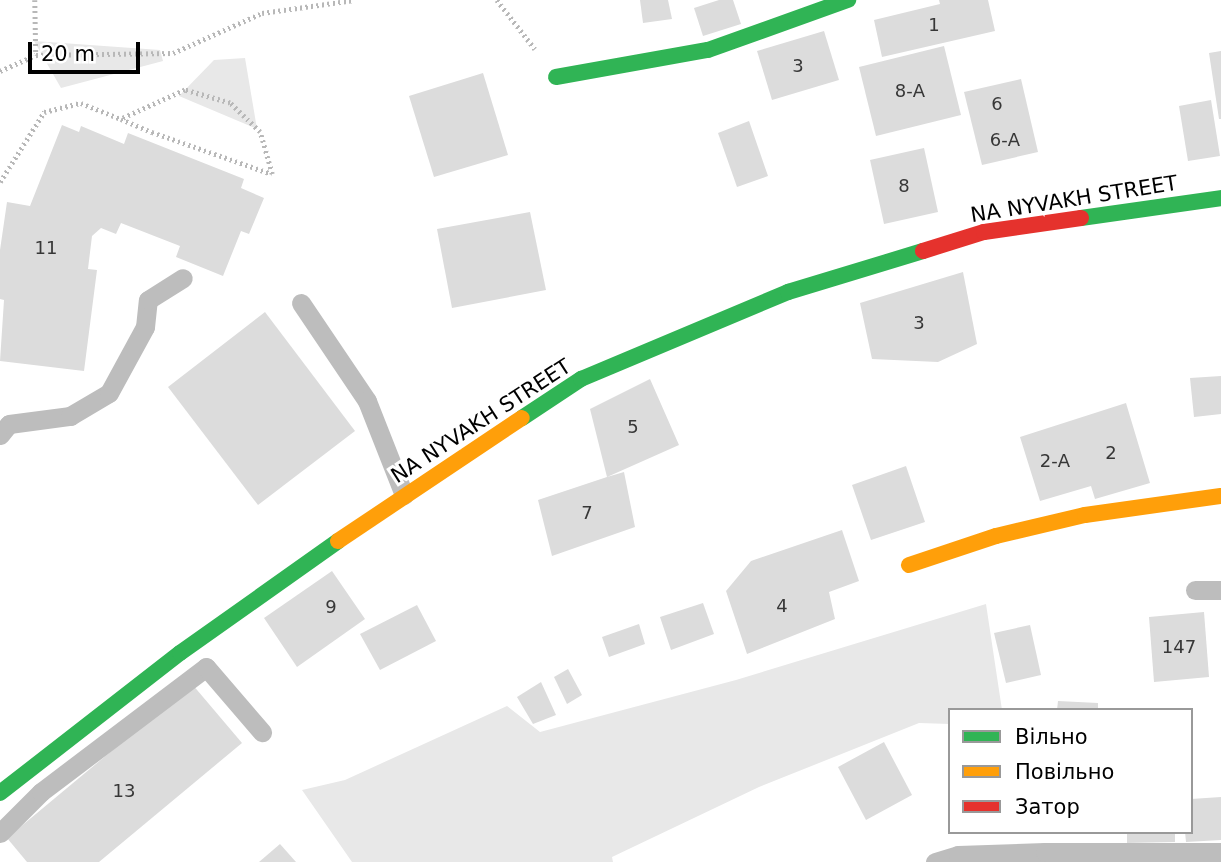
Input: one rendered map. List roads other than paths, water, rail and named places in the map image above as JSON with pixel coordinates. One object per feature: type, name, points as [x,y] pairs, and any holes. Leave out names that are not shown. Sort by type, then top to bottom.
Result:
[{"type":"street","points":[[556,77],[708,50],[848,0]]},
{"type":"street","name":"NA NYVAKH STREET","points":[[0,793],[180,653],[404,495],[580,379],[788,292],[984,232],[1221,198]]},
{"type":"street","points":[[909,565],[996,536],[1085,515],[1221,496]]},
{"type":"lane","points":[[0,435],[9,424],[71,416],[108,393],[145,327],[148,300],[183,278]]},
{"type":"lane","points":[[301,303],[368,401],[404,495]]},
{"type":"lane","points":[[1195,590],[1221,590]]},
{"type":"lane","points":[[0,832],[41,792],[206,667],[262,732]]},
{"type":"lane","points":[[935,862],[958,855],[1033,852],[1221,852]]}]
